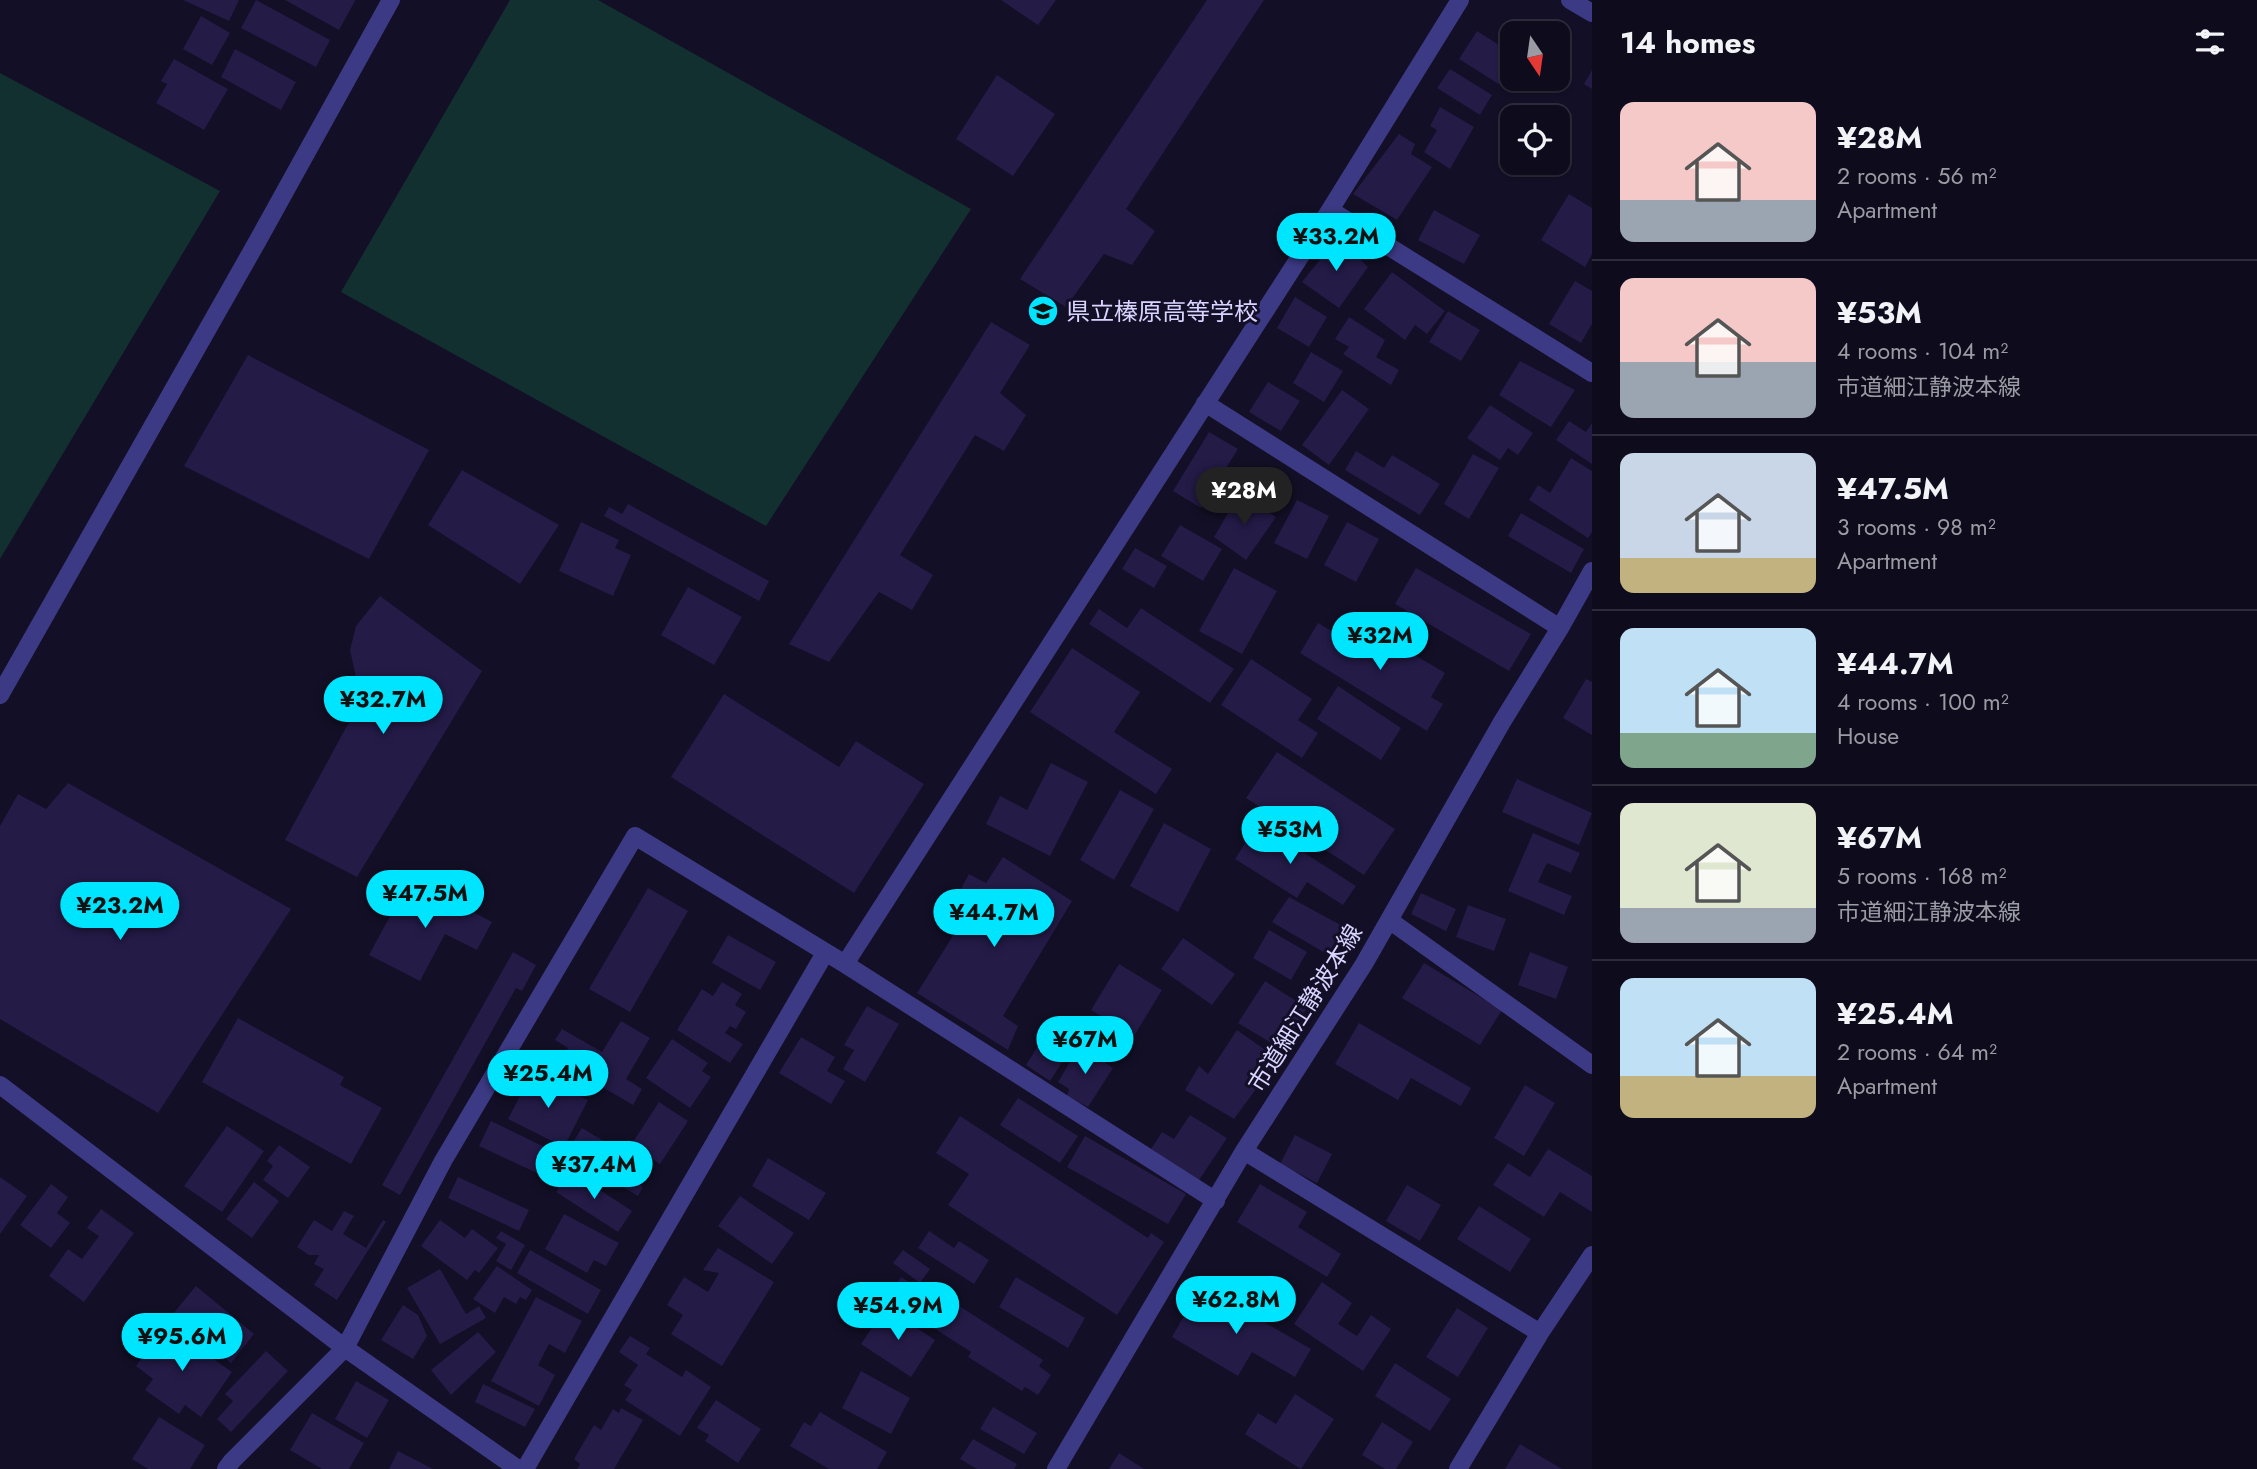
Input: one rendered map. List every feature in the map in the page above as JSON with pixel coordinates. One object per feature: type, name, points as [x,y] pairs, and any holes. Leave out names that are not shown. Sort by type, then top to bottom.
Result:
[{"type":"street","points":[[0,695],[391,0]]},
{"type":"street","points":[[845,964],[1330,210],[1460,0]]},
{"type":"street","points":[[1570,0],[1592,13]]},
{"type":"street","points":[[1330,210],[1592,373]]},
{"type":"street","points":[[1205,403],[1560,628]]},
{"type":"street","name":"市道細江静波本線","points":[[1056,1469],[1244,1152],[1364,964],[1592,571]]},
{"type":"street","points":[[226,1469],[345,1348],[443,1161],[635,836],[845,964],[1216,1201]]},
{"type":"street","points":[[1389,920],[1592,1065]]},
{"type":"street","points":[[524,1469],[825,953]]},
{"type":"street","points":[[0,1085],[345,1348],[518,1469]]},
{"type":"street","points":[[1244,1152],[1540,1333]]},
{"type":"street","points":[[1458,1469],[1540,1333],[1592,1255]]},
{"type":"green space","points":[[510,0],[598,0],[971,209],[766,526],[341,292]]},
{"type":"green space","points":[[0,73],[220,191],[0,559]]},
{"type":"building","points":[[183,0],[239,0],[229,21]]},
{"type":"building","points":[[256,0],[330,40],[316,67],[241,28]]},
{"type":"building","points":[[285,0],[354,0],[355,1],[339,30]]},
{"type":"building","points":[[1001,0],[1056,0],[1038,25]]},
{"type":"building","name":"県立榛原高等学校","points":[[1207,0],[1264,0],[1126,209],[1155,231],[1132,265],[1104,254],[1066,307],[1020,279]]},
{"type":"building","points":[[201,16],[230,33],[212,65],[183,49]]},
{"type":"building","points":[[1477,31],[1500,45],[1500,85],[1459,59]]},
{"type":"building","points":[[235,49],[296,82],[281,110],[221,77]]},
{"type":"building","points":[[174,59],[228,89],[204,130],[156,103],[167,84],[161,81]]},
{"type":"building","points":[[1450,69],[1492,95],[1480,115],[1437,88]]},
{"type":"building","points":[[1592,70],[1592,89],[1584,84]]},
{"type":"building","points":[[997,75],[1055,114],[1013,176],[956,139]]},
{"type":"building","points":[[1440,107],[1474,127],[1450,169],[1424,152],[1437,130],[1430,126]]},
{"type":"building","points":[[1399,134],[1415,144],[1411,154],[1432,167],[1397,220],[1353,194]]},
{"type":"building","points":[[1569,194],[1592,208],[1592,254],[1585,267],[1541,240]]},
{"type":"building","points":[[1434,210],[1480,235],[1464,264],[1418,240]]},
{"type":"building","points":[[1338,237],[1368,267],[1339,308],[1302,282]]},
{"type":"building","points":[[1392,272],[1445,311],[1427,334],[1415,325],[1405,340],[1364,309]]},
{"type":"building","points":[[1575,281],[1592,291],[1592,324],[1581,343],[1549,324]]},
{"type":"building","points":[[1295,297],[1327,317],[1309,347],[1277,328]]},
{"type":"building","points":[[1448,311],[1480,330],[1461,361],[1429,342]]},
{"type":"building","points":[[1349,317],[1385,340],[1376,357],[1399,370],[1391,385],[1343,354],[1349,347],[1335,339]]},
{"type":"building","points":[[991,322],[1030,345],[1000,393],[1026,415],[1004,451],[975,435],[900,555],[933,575],[912,610],[879,592],[829,662],[789,644]]},
{"type":"building","points":[[1311,352],[1343,371],[1324,402],[1293,383]]},
{"type":"building","points":[[248,355],[429,450],[369,559],[184,466]]},
{"type":"building","points":[[1520,361],[1575,390],[1551,427],[1499,395]]},
{"type":"building","points":[[1268,382],[1300,401],[1281,431],[1249,412]]},
{"type":"building","points":[[1342,390],[1369,409],[1329,465],[1302,445]]},
{"type":"building","points":[[1490,405],[1533,433],[1518,455],[1508,448],[1500,460],[1467,438]]},
{"type":"building","points":[[1569,421],[1586,432],[1592,423],[1592,464],[1556,440]]},
{"type":"building","points":[[1209,432],[1238,449],[1201,508],[1173,491]]},
{"type":"building","points":[[1356,451],[1384,468],[1392,455],[1440,484],[1420,515],[1345,470]]},
{"type":"building","points":[[1473,454],[1499,468],[1469,519],[1444,504]]},
{"type":"building","points":[[1571,458],[1592,471],[1592,532],[1588,538],[1529,500],[1538,485],[1550,493]]},
{"type":"building","points":[[462,470],[559,525],[520,584],[428,525]]},
{"type":"building","points":[[1239,494],[1276,517],[1246,560],[1214,537]]},
{"type":"building","points":[[1297,500],[1329,516],[1307,559],[1274,543]]},
{"type":"building","points":[[628,504],[769,581],[759,601],[604,516],[609,507],[622,514]]},
{"type":"building","points":[[1521,513],[1584,549],[1571,573],[1508,536]]},
{"type":"building","points":[[581,522],[619,540],[615,548],[631,555],[613,596],[559,571]]},
{"type":"building","points":[[1347,522],[1379,539],[1356,582],[1324,565]]},
{"type":"building","points":[[1180,525],[1222,549],[1203,581],[1161,556]]},
{"type":"building","points":[[1135,548],[1167,566],[1154,588],[1122,569]]},
{"type":"building","points":[[1234,568],[1277,591],[1242,654],[1199,631]]},
{"type":"building","points":[[1416,568],[1531,634],[1509,671],[1395,604]]},
{"type":"building","points":[[688,587],[742,617],[714,665],[661,635]]},
{"type":"building","points":[[380,596],[482,671],[357,877],[285,840],[361,700],[350,650],[356,626]]},
{"type":"building","points":[[1141,608],[1234,669],[1210,703],[1089,624],[1099,609],[1127,628]]},
{"type":"building","points":[[1318,623],[1357,646],[1368,627],[1445,673],[1431,697],[1443,704],[1427,731],[1300,653]]},
{"type":"building","points":[[1072,648],[1140,692],[1114,732],[1172,769],[1156,794],[1030,712]]},
{"type":"building","points":[[1251,659],[1312,699],[1298,720],[1318,733],[1302,758],[1221,705]]},
{"type":"building","points":[[1586,679],[1592,682],[1592,735],[1563,718]]},
{"type":"building","points":[[1338,686],[1401,728],[1381,760],[1317,719]]},
{"type":"building","points":[[724,694],[839,767],[856,741],[924,784],[854,893],[671,777]]},
{"type":"building","points":[[1277,752],[1395,829],[1364,875],[1246,798]]},
{"type":"building","points":[[1051,763],[1088,782],[1050,856],[986,824],[1000,796],[1027,810]]},
{"type":"building","points":[[1517,779],[1592,813],[1579,845],[1502,812]]},
{"type":"building","points":[[68,783],[291,909],[158,1113],[0,1019],[0,826],[18,794],[46,809]]},
{"type":"building","points":[[1120,790],[1154,809],[1114,880],[1080,860]]},
{"type":"building","points":[[1164,823],[1211,849],[1178,912],[1130,886]]},
{"type":"building","points":[[1258,823],[1356,886],[1343,905],[1307,882],[1297,898],[1235,859]]},
{"type":"building","points":[[1533,833],[1580,853],[1571,873],[1547,863],[1538,882],[1572,896],[1564,915],[1508,891]]},
{"type":"building","points":[[1003,857],[1072,901],[1003,1016],[1018,1026],[1008,1050],[917,993],[971,907],[957,896],[969,874],[986,883]]},
{"type":"building","points":[[410,879],[492,922],[477,950],[445,934],[420,981],[369,955]]},
{"type":"building","points":[[648,888],[688,911],[630,1012],[589,989]]},
{"type":"building","points":[[1421,893],[1456,909],[1446,931],[1411,914]]},
{"type":"building","points":[[1289,897],[1346,928],[1330,956],[1272,922]]},
{"type":"building","points":[[1468,905],[1506,919],[1494,951],[1456,937]]},
{"type":"building","points":[[1269,930],[1307,952],[1291,980],[1253,958]]},
{"type":"building","points":[[728,935],[776,962],[760,990],[712,963]]},
{"type":"building","points":[[1183,938],[1235,974],[1212,1005],[1161,969]]},
{"type":"building","points":[[513,952],[536,965],[522,991],[516,988],[400,1195],[382,1185]]},
{"type":"building","points":[[1530,952],[1568,967],[1556,999],[1518,985]]},
{"type":"building","points":[[1424,963],[1502,1010],[1480,1045],[1402,998]]},
{"type":"building","points":[[1119,964],[1162,990],[1134,1036],[1091,1010]]},
{"type":"building","points":[[1265,981],[1307,1008],[1281,1049],[1238,1023]]},
{"type":"building","points":[[722,982],[742,994],[735,1005],[746,1012],[736,1029],[730,1026],[725,1033],[743,1044],[730,1063],[677,1030],[702,989],[713,996]]},
{"type":"building","points":[[867,1006],[899,1024],[865,1082],[843,1069],[854,1050],[844,1045]]},
{"type":"building","points":[[238,1018],[344,1077],[340,1085],[382,1108],[351,1164],[202,1082]]},
{"type":"building","points":[[621,1021],[650,1038],[626,1079],[642,1089],[633,1105],[560,1062],[568,1048],[555,1040],[562,1029],[602,1052]]},
{"type":"building","points":[[1359,1023],[1471,1088],[1461,1106],[1411,1078],[1398,1100],[1335,1064]]},
{"type":"building","points":[[1051,1025],[1076,1041],[1050,1081],[1026,1065]]},
{"type":"building","points":[[1237,1030],[1278,1059],[1234,1119],[1185,1090],[1199,1066],[1208,1074]]},
{"type":"building","points":[[801,1037],[835,1057],[827,1071],[845,1081],[831,1104],[779,1073]]},
{"type":"building","points":[[672,1039],[708,1063],[702,1071],[711,1077],[690,1108],[646,1078]]},
{"type":"building","points":[[1080,1045],[1113,1068],[1088,1107],[1067,1096],[1069,1089],[1058,1082]]},
{"type":"building","points":[[532,1073],[588,1100],[564,1147],[508,1119]]},
{"type":"building","points":[[1525,1085],[1555,1103],[1524,1156],[1494,1138]]},
{"type":"building","points":[[1018,1098],[1078,1136],[1060,1163],[1000,1125]]},
{"type":"building","points":[[659,1102],[688,1121],[660,1164],[631,1145]]},
{"type":"building","points":[[1190,1115],[1227,1138],[1199,1180],[1151,1149],[1162,1132],[1174,1139]]},
{"type":"building","points":[[960,1116],[1148,1238],[1151,1233],[1164,1242],[1117,1315],[948,1205],[969,1174],[936,1153]]},
{"type":"building","points":[[491,1121],[563,1156],[552,1180],[479,1146]]},
{"type":"building","points":[[227,1126],[264,1151],[222,1212],[184,1186]]},
{"type":"building","points":[[582,1128],[645,1166],[635,1182],[643,1187],[638,1196],[566,1153]]},
{"type":"building","points":[[1295,1135],[1332,1154],[1317,1183],[1280,1164]]},
{"type":"building","points":[[1085,1136],[1186,1194],[1168,1224],[1067,1167]]},
{"type":"building","points":[[279,1145],[310,1167],[288,1198],[263,1180],[273,1166],[267,1161]]},
{"type":"building","points":[[1548,1149],[1592,1176],[1592,1212],[1560,1192],[1544,1217],[1493,1185],[1508,1163],[1530,1177]]},
{"type":"building","points":[[768,1158],[826,1193],[809,1220],[752,1186]]},
{"type":"building","points":[[571,1171],[632,1211],[618,1232],[556,1192]]},
{"type":"building","points":[[0,1177],[27,1196],[0,1234]]},
{"type":"building","points":[[458,1177],[529,1210],[519,1231],[448,1198]]},
{"type":"building","points":[[254,1182],[279,1201],[252,1238],[226,1219]]},
{"type":"building","points":[[51,1184],[68,1197],[57,1213],[70,1223],[51,1248],[20,1225]]},
{"type":"building","points":[[1260,1184],[1307,1212],[1298,1227],[1341,1254],[1327,1277],[1237,1222]]},
{"type":"building","points":[[1407,1185],[1441,1205],[1420,1241],[1386,1221]]},
{"type":"building","points":[[740,1196],[794,1233],[772,1264],[718,1226]]},
{"type":"building","points":[[1479,1206],[1531,1239],[1510,1272],[1457,1239]]},
{"type":"building","points":[[101,1209],[134,1233],[84,1302],[49,1276],[68,1249],[82,1259],[99,1236],[87,1228]]},
{"type":"building","points":[[344,1211],[354,1216],[343,1234],[366,1248],[383,1220],[386,1222],[337,1300],[314,1285],[324,1269],[314,1264],[319,1255],[309,1255],[297,1247],[314,1220],[332,1231]]},
{"type":"building","points":[[564,1214],[619,1243],[606,1266],[594,1260],[587,1273],[545,1249]]},
{"type":"building","points":[[440,1220],[465,1238],[472,1229],[498,1248],[479,1273],[475,1270],[467,1280],[421,1246]]},
{"type":"building","points":[[501,1231],[525,1245],[511,1270],[496,1261],[506,1244],[496,1238]]},
{"type":"building","points":[[929,1231],[954,1248],[959,1241],[989,1260],[974,1284],[918,1248]]},
{"type":"building","points":[[718,1248],[774,1282],[722,1366],[671,1334],[683,1315],[667,1305],[684,1277],[708,1292],[719,1273],[703,1270]]},
{"type":"building","points":[[530,1250],[601,1290],[588,1314],[517,1273]]},
{"type":"building","points":[[903,1250],[930,1269],[920,1283],[893,1263]]},
{"type":"building","points":[[497,1266],[532,1290],[526,1300],[520,1297],[516,1304],[504,1297],[495,1313],[473,1299]]},
{"type":"building","points":[[440,1269],[466,1314],[479,1306],[486,1318],[440,1344],[407,1288]]},
{"type":"building","points":[[901,1277],[936,1299],[922,1322],[886,1300]]},
{"type":"building","points":[[1016,1277],[1085,1318],[1068,1348],[999,1307]]},
{"type":"building","points":[[1322,1282],[1352,1303],[1338,1324],[1357,1336],[1371,1315],[1391,1329],[1363,1371],[1294,1324]]},
{"type":"building","points":[[196,1286],[254,1334],[231,1363],[172,1315]]},
{"type":"building","points":[[1201,1286],[1311,1349],[1295,1377],[1252,1352],[1238,1376],[1172,1337]]},
{"type":"building","points":[[536,1297],[582,1321],[565,1353],[549,1344],[538,1365],[555,1375],[539,1406],[491,1381]]},
{"type":"building","points":[[950,1300],[1043,1360],[1039,1366],[1051,1375],[1038,1395],[1025,1387],[1022,1391],[968,1357],[971,1352],[932,1327]]},
{"type":"building","points":[[403,1305],[418,1315],[427,1336],[413,1359],[381,1340]]},
{"type":"building","points":[[886,1307],[935,1340],[911,1377],[861,1344]]},
{"type":"building","points":[[1457,1308],[1488,1328],[1458,1377],[1426,1357]]},
{"type":"building","points":[[165,1325],[232,1372],[201,1417],[185,1405],[179,1414],[145,1390],[153,1379],[136,1366]]},
{"type":"building","points":[[478,1332],[496,1352],[451,1395],[431,1370]]},
{"type":"building","points":[[630,1336],[650,1348],[646,1354],[682,1377],[686,1370],[711,1387],[680,1436],[625,1400],[632,1390],[624,1385],[638,1365],[619,1352]]},
{"type":"building","points":[[266,1351],[288,1371],[231,1432],[217,1419],[233,1401],[225,1394]]},
{"type":"building","points":[[1395,1363],[1451,1399],[1430,1431],[1375,1396]]},
{"type":"building","points":[[861,1371],[910,1398],[891,1434],[842,1408]]},
{"type":"building","points":[[356,1381],[389,1400],[367,1438],[335,1419]]},
{"type":"building","points":[[483,1384],[535,1409],[525,1427],[475,1402]]},
{"type":"building","points":[[1295,1394],[1334,1419],[1301,1469],[1245,1434],[1258,1413],[1276,1424]]},
{"type":"building","points":[[716,1400],[761,1429],[738,1463],[705,1441],[709,1435],[697,1428]]},
{"type":"building","points":[[993,1407],[1037,1433],[1024,1454],[980,1429]]},
{"type":"building","points":[[621,1408],[643,1420],[614,1469],[577,1469],[580,1464],[574,1459],[594,1425],[601,1430],[613,1409],[619,1413]]},
{"type":"building","points":[[820,1412],[887,1452],[877,1469],[829,1469],[790,1446],[804,1422],[811,1426]]},
{"type":"building","points":[[312,1413],[364,1443],[349,1469],[322,1469],[290,1450]]},
{"type":"building","points":[[159,1417],[205,1445],[190,1469],[148,1469],[132,1459]]},
{"type":"building","points":[[1382,1422],[1413,1442],[1396,1469],[1385,1469],[1362,1455]]},
{"type":"building","points":[[973,1439],[1017,1464],[1014,1469],[977,1469],[960,1459]]},
{"type":"building","points":[[1520,1444],[1562,1469],[1505,1469]]},
{"type":"building","points":[[398,1451],[433,1469],[389,1469]]},
{"type":"building","points":[[1119,1453],[1144,1469],[1109,1469]]},
{"type":"place","name":"県立榛原高等学校","points":[[1043,311]]}]
